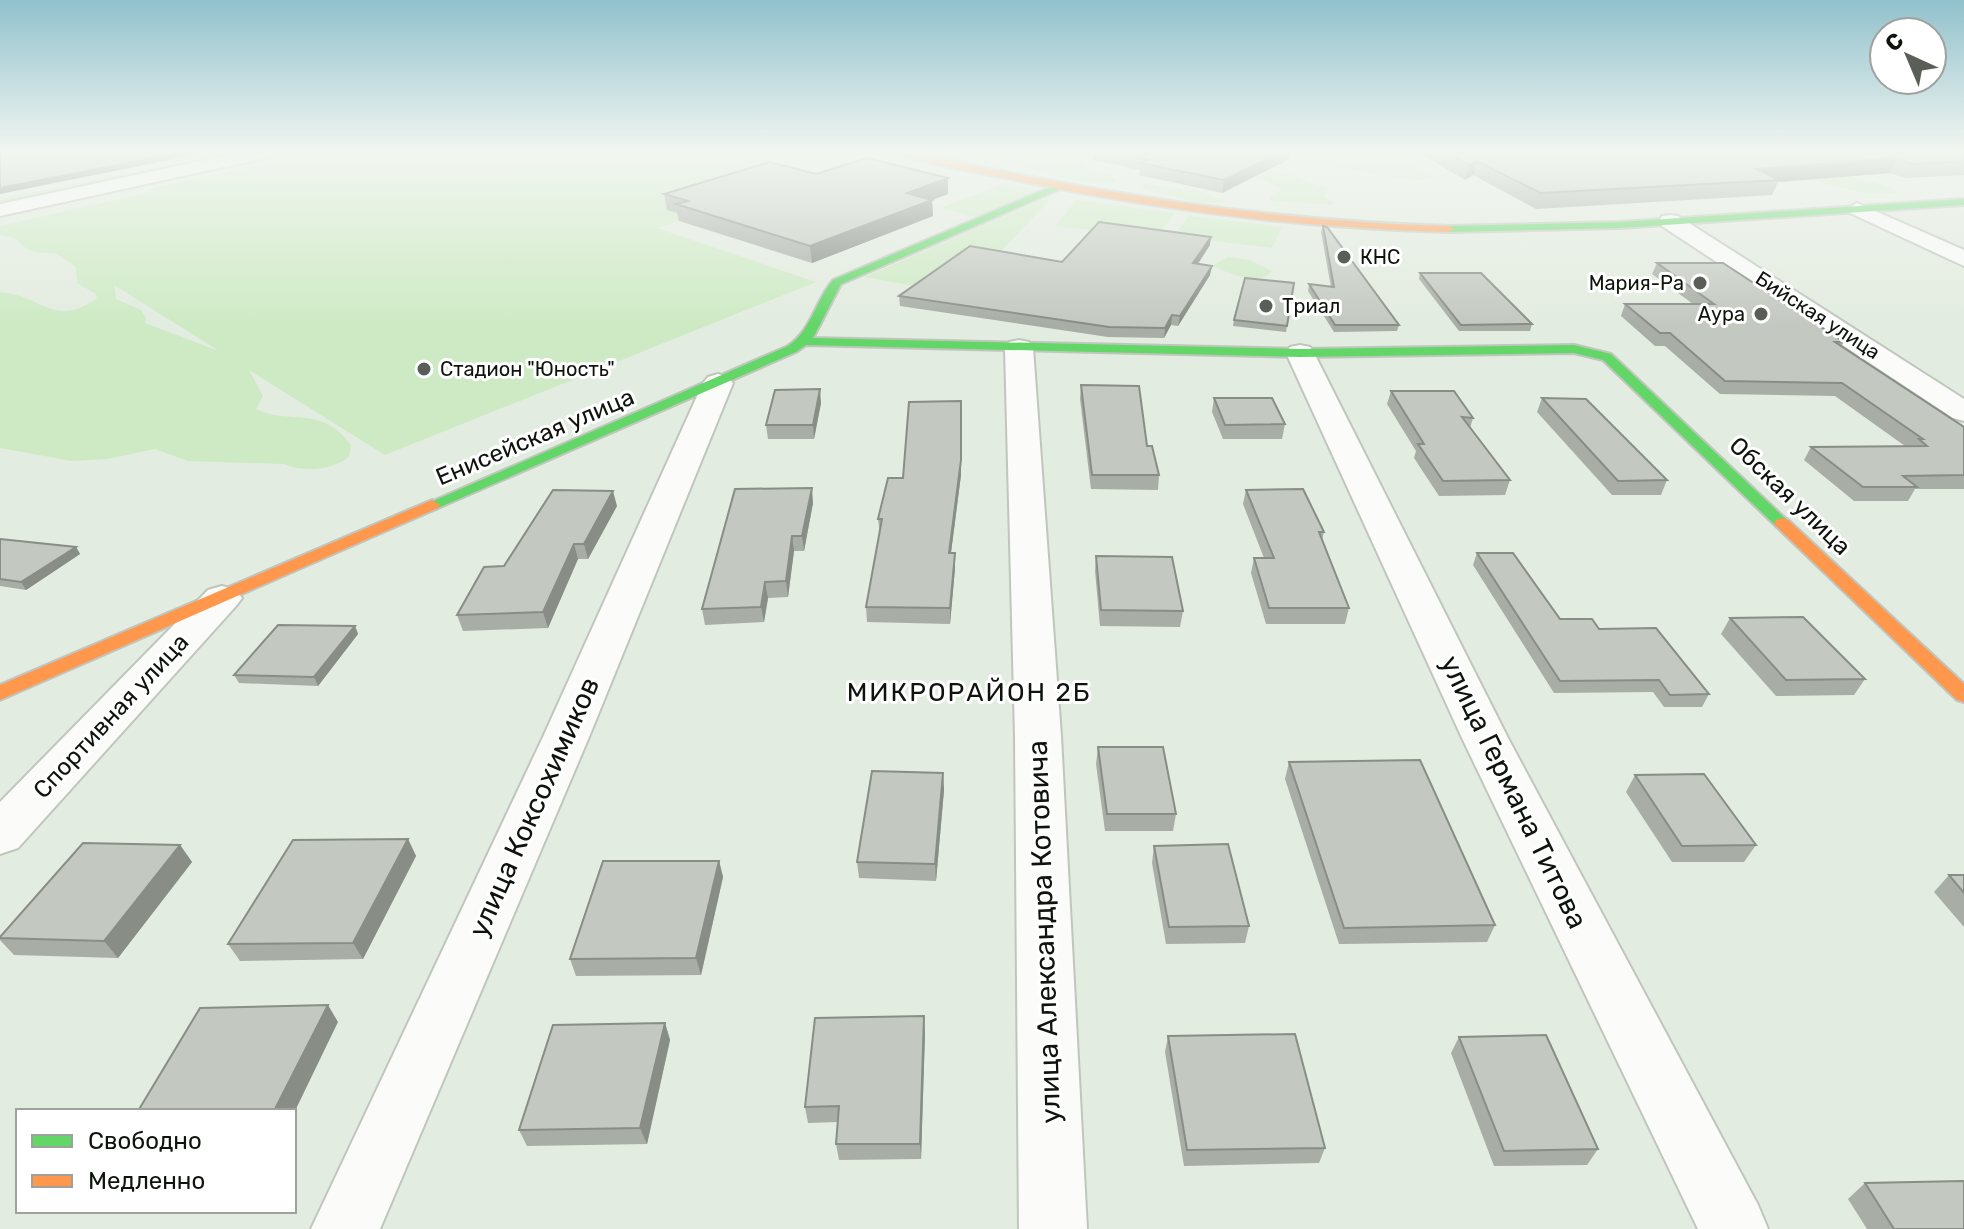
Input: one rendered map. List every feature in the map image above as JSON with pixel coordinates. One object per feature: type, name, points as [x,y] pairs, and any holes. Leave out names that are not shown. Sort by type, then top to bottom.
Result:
[{"type":"street","points":[[806,341],[817,326],[825,295],[837,282],[1005,209]]},
{"type":"street","points":[[1191,209],[1361,227],[1470,229],[1851,209]]},
{"type":"street","points":[[1858,209],[1964,259]]},
{"type":"street","name":"Бийская улица","points":[[1670,221],[1964,412]]},
{"type":"street","name":"Обская улица","points":[[806,341],[1300,353],[1574,349],[1607,357],[1964,695]]},
{"type":"street","name":"Енисейская улица","points":[[0,693],[718,383],[806,341]]},
{"type":"street","name":"улица Александра Котовича","points":[[1019,348],[1038,736],[1053,1229]]},
{"type":"street","name":"улица Германа Титова","points":[[1300,353],[1485,738],[1734,1229]]},
{"type":"street","name":"улица Коксохимиков","points":[[345,1229],[566,737],[718,383]]},
{"type":"street","name":"Спортивная улица","points":[[0,834],[222,598]]},
{"type":"green space","name":"Стадион \"Юность\"","points":[[74,209],[670,209],[691,217],[657,228],[816,282],[385,455],[249,370],[263,396],[256,409],[329,424],[351,445],[349,457],[326,467],[309,469],[284,464],[188,461],[155,449],[107,459],[72,461],[0,448],[0,292],[59,311],[82,307],[97,298],[96,294],[77,283],[76,267],[55,253],[33,251],[15,238],[0,235],[0,226]],"holes":[[[114,285],[216,350],[145,323],[146,318],[141,310],[116,299]]]},
{"type":"green space","points":[[945,209],[994,209],[976,217]]},
{"type":"green space","points":[[1020,209],[1041,209],[994,259],[924,288],[865,277]]},
{"type":"green space","points":[[1069,209],[1147,209],[1175,213],[1159,233],[1056,226]]},
{"type":"green space","points":[[1189,216],[1282,227],[1272,248],[1174,236]]},
{"type":"green space","points":[[1228,257],[1250,260],[1272,271],[1259,279],[1251,279],[1212,266]]},
{"type":"building","points":[[693,209],[907,209],[810,246]]},
{"type":"building","points":[[1099,222],[1211,237],[1193,263],[1212,266],[1180,316],[1172,315],[1165,328],[1109,327],[899,296],[970,246],[1062,262]]},
{"type":"building","points":[[1323,226],[1327,227],[1399,325],[1335,325],[1309,284],[1334,287]]},
{"type":"building","points":[[1657,263],[1723,263],[1844,342],[1835,342],[1964,427],[1964,475],[1903,476],[1917,487],[1863,487],[1811,447],[1927,446],[1919,439],[1923,439],[1842,383],[1725,381],[1670,333],[1660,333],[1625,304],[1714,304]]},
{"type":"building","points":[[1420,273],[1481,273],[1532,324],[1461,325]]},
{"type":"building","points":[[1245,278],[1294,283],[1287,326],[1234,320]]},
{"type":"building","points":[[1081,385],[1139,386],[1147,446],[1152,446],[1159,475],[1092,475]]},
{"type":"building","points":[[820,389],[813,425],[766,425],[775,390]]},
{"type":"building","points":[[1391,391],[1454,391],[1473,418],[1462,417],[1510,480],[1443,481],[1418,444],[1424,444]]},
{"type":"building","points":[[1214,398],[1272,398],[1285,424],[1225,425]]},
{"type":"building","points":[[1542,398],[1586,399],[1667,480],[1618,481]]},
{"type":"building","points":[[961,401],[961,460],[949,553],[955,553],[950,608],[866,607],[882,519],[878,519],[888,478],[903,478],[909,402]]},
{"type":"building","points":[[812,488],[802,536],[792,536],[786,581],[765,582],[761,607],[702,609],[735,489]]},
{"type":"building","points":[[1303,489],[1324,532],[1319,532],[1349,608],[1269,608],[1254,558],[1274,558],[1246,490]]},
{"type":"building","points":[[553,490],[613,491],[584,544],[574,544],[543,612],[457,615],[484,567],[504,566]]},
{"type":"building","points":[[0,539],[76,547],[21,582],[0,579]]},
{"type":"building","points":[[1477,553],[1513,553],[1560,619],[1592,619],[1599,629],[1656,628],[1709,694],[1670,695],[1659,680],[1560,681]]},
{"type":"building","points":[[1096,556],[1172,557],[1183,611],[1101,610]]},
{"type":"building","points":[[1803,617],[1865,679],[1786,680],[1730,618]]},
{"type":"building","points":[[278,625],[355,626],[314,677],[234,675]]},
{"type":"building","points":[[1098,747],[1163,747],[1176,814],[1107,814]]},
{"type":"building","points":[[1420,760],[1495,925],[1344,928],[1289,762]]},
{"type":"building","points":[[872,771],[943,773],[935,864],[857,862]]},
{"type":"building","points":[[1704,774],[1756,845],[1682,846],[1635,775]]},
{"type":"building","points":[[408,839],[353,943],[228,944],[293,840]]},
{"type":"building","points":[[83,843],[180,845],[104,941],[0,938],[0,937]]},
{"type":"building","points":[[1228,844],[1249,926],[1169,927],[1154,846]]},
{"type":"building","points":[[603,861],[719,861],[696,958],[570,959]]},
{"type":"building","points":[[1949,875],[1964,875],[1964,893]]},
{"type":"building","points":[[328,1005],[275,1109],[139,1109],[200,1008]]},
{"type":"building","points":[[924,1016],[920,1144],[836,1144],[839,1106],[805,1107],[815,1018]]},
{"type":"building","points":[[665,1023],[640,1128],[519,1130],[553,1025]]},
{"type":"building","points":[[1295,1034],[1325,1148],[1187,1150],[1168,1036]]},
{"type":"building","points":[[1546,1035],[1598,1149],[1504,1151],[1459,1037]]},
{"type":"building","points":[[1964,1181],[1964,1229],[1894,1229],[1865,1183]]},
{"type":"traffic: fast","points":[[432,505],[792,349],[808,335],[837,282],[1005,209]]},
{"type":"traffic: fast","points":[[1449,229],[1620,225],[1854,209]]},
{"type":"traffic: fast","points":[[806,341],[1300,353],[1574,349],[1607,357],[1782,523]]},
{"type":"traffic: slow","points":[[1198,209],[1310,222],[1449,229]]},
{"type":"traffic: slow","points":[[0,693],[432,505]]},
{"type":"traffic: slow","points":[[1782,523],[1964,695]]},
{"type":"place","name":"КНС","points":[[1344,257]]},
{"type":"place","name":"Мария-Ра","points":[[1700,283]]},
{"type":"place","name":"Триал","points":[[1266,306]]},
{"type":"place","name":"Аура","points":[[1761,314]]},
{"type":"place","name":"Стадион \"Юность\"","points":[[424,369]]},
{"type":"district","name":"МИКРОРАЙОН 2Б","points":[[969,692]]}]
